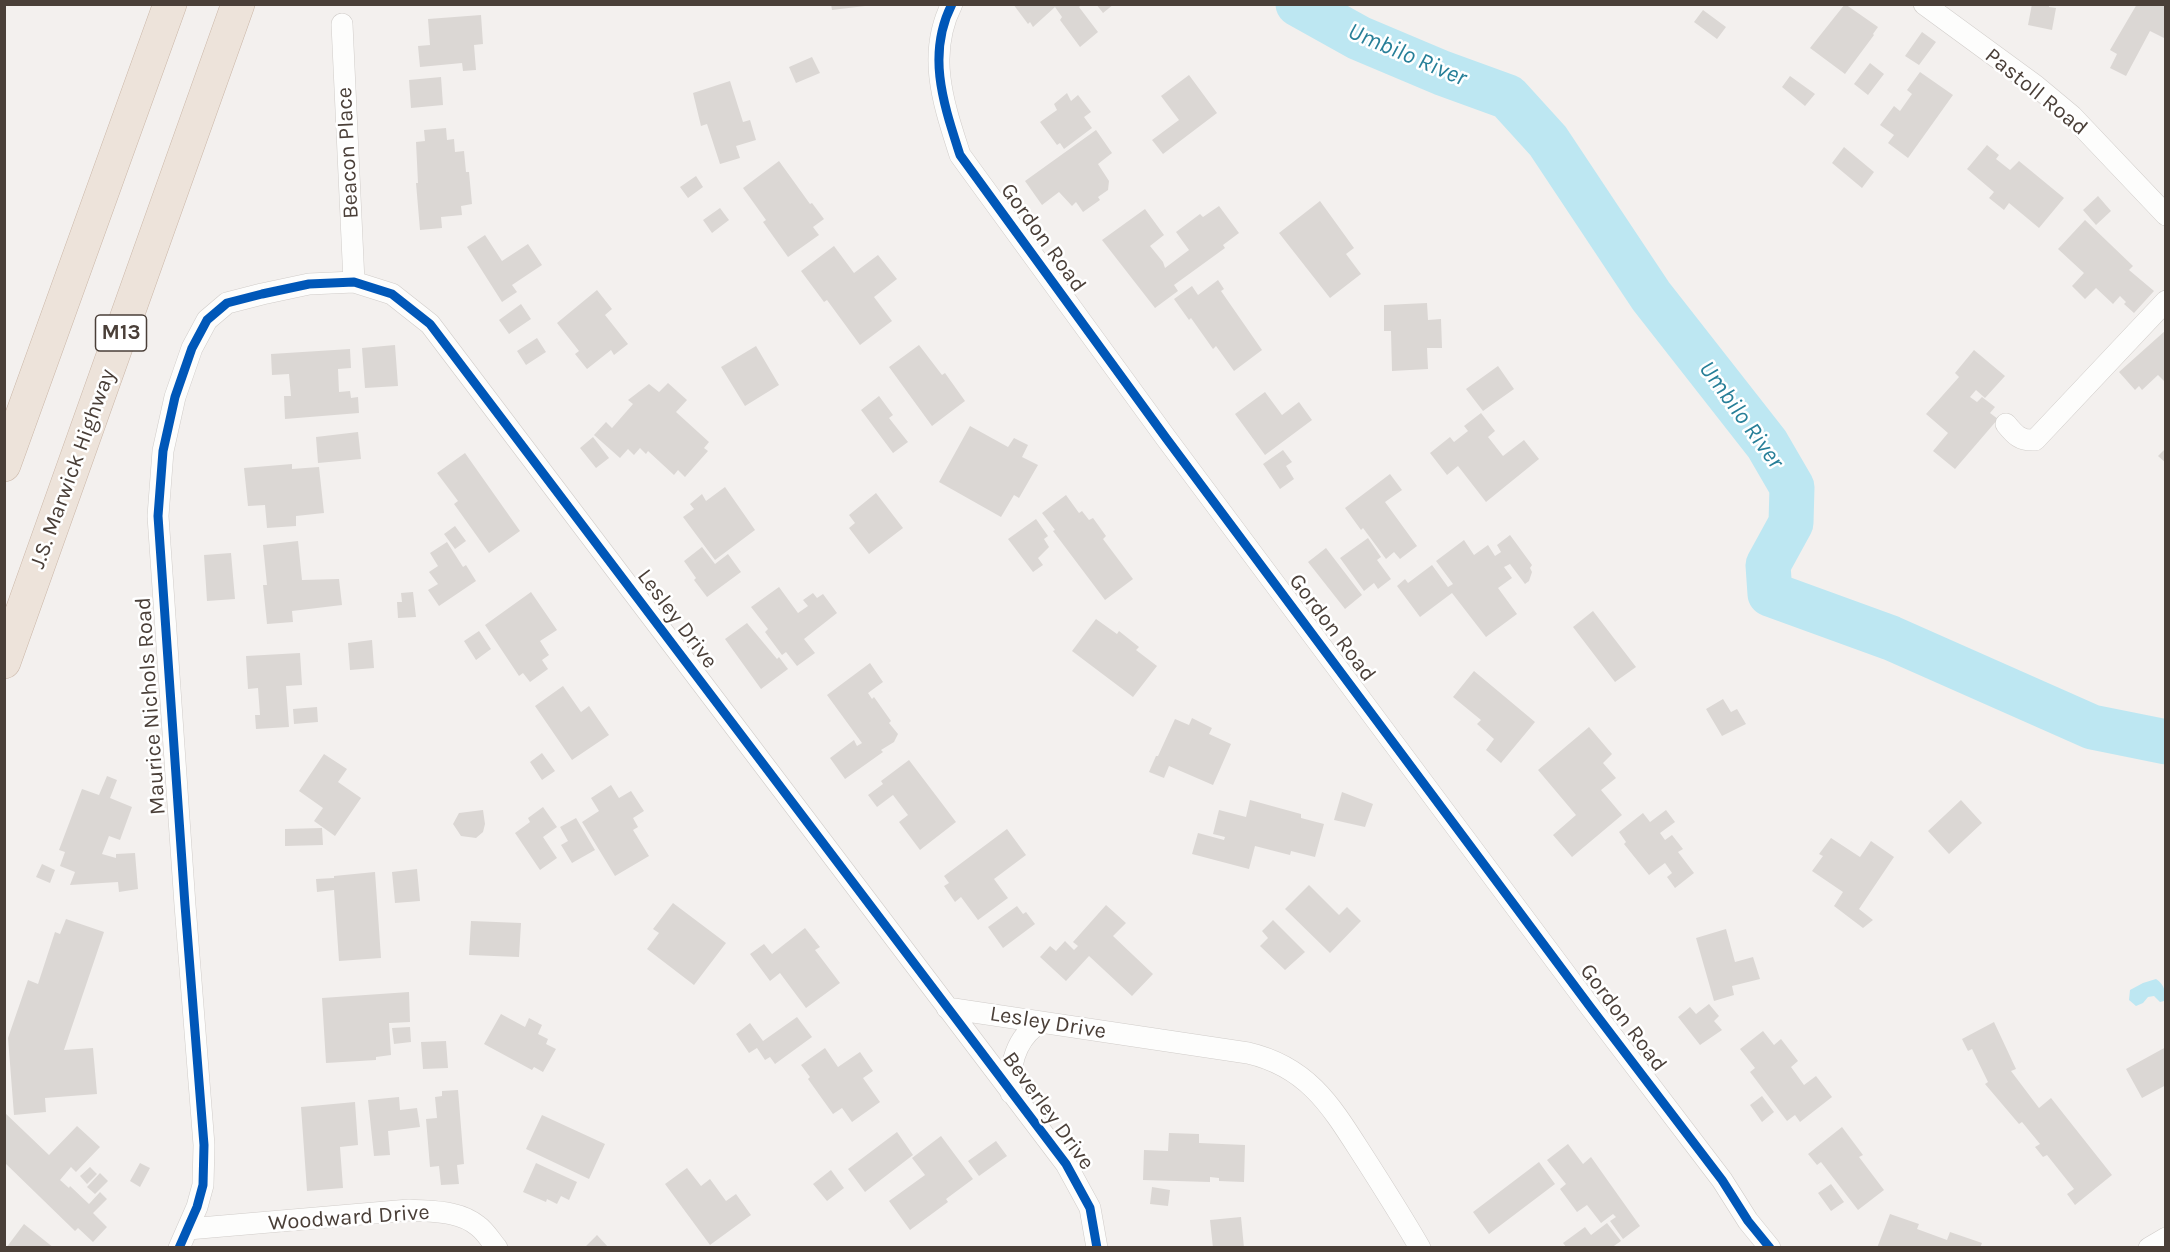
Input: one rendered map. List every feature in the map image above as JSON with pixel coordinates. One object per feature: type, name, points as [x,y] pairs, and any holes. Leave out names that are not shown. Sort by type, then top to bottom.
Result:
[{"type":"highway","points":[[4,465],[170,4]]},
{"type":"highway","name":"J.S. Marwick Highway","points":[[4,662],[238,4]]},
{"type":"street","name":"Gordon Road","points":[[952,4],[946,16],[937,60],[945,108],[960,155],[966,165],[1576,989],[1722,1180],[1748,1221],[1770,1248]]},
{"type":"street","name":"Pastoll Road","points":[[1924,4],[2036,86],[2072,116],[2166,214]]},
{"type":"street","name":"Beacon Place","points":[[342,24],[354,282]]},
{"type":"street","name":"Lesley Drive","points":[[354,282],[392,294],[430,324],[947,1008],[1248,1053],[1269,1058],[1284,1065],[1318,1091],[1339,1118],[1420,1248]]},
{"type":"street","name":"Maurice Nichols Road","points":[[184,1238],[203,1185],[204,1145],[184,905],[158,516],[163,451],[175,397],[192,348],[207,321],[227,303],[309,284],[354,282]]},
{"type":"street","points":[[2006,424],[2017,438],[2025,441],[2035,440],[2166,301]]},
{"type":"street","name":"Beverley Drive","points":[[947,1008],[1066,1164],[1090,1208],[1097,1248]]},
{"type":"street","points":[[1011,1093],[1012,1061],[1020,1042],[1029,1029],[1041,1022]]},
{"type":"street","name":"Woodward Drive","points":[[184,1238],[409,1210],[461,1216],[479,1226],[497,1248]]},
{"type":"street","points":[[1748,1221],[1748,1248]]},
{"type":"street","points":[[2149,1248],[2166,1238]]},
{"type":"water","points":[[2156,979],[2164,989],[2164,1001],[2160,1002],[2154,996],[2148,997],[2136,1006],[2129,1000],[2130,990]]},
{"type":"building","points":[[831,4],[865,4],[865,6],[832,10]]},
{"type":"building","points":[[1013,4],[1083,4],[1079,7],[1098,32],[1080,47],[1060,20],[1062,17],[1055,7],[1033,27],[1030,22],[1028,24]]},
{"type":"building","points":[[1096,4],[1114,4],[1103,13]]},
{"type":"building","points":[[1845,4],[1878,27],[1845,74],[1810,48]]},
{"type":"building","points":[[2032,4],[2049,4],[2049,7],[2056,8],[2052,30],[2028,25]]},
{"type":"building","points":[[2137,4],[2166,4],[2166,39],[2150,31],[2126,76],[2110,68],[2117,54],[2110,50]]},
{"type":"building","points":[[1703,10],[1726,27],[1717,39],[1694,22]]},
{"type":"building","points":[[481,15],[483,44],[474,45],[476,70],[463,71],[462,63],[420,67],[418,46],[430,45],[428,19]]},
{"type":"building","points":[[1922,32],[1936,42],[1919,65],[1905,56]]},
{"type":"building","points":[[812,57],[820,73],[796,83],[789,67]]},
{"type":"building","points":[[1870,63],[1884,74],[1868,95],[1854,84]]},
{"type":"building","points":[[1920,72],[1953,95],[1908,158],[1888,143],[1894,135],[1880,125],[1894,106],[1900,111],[1912,94],[1907,90]]},
{"type":"building","points":[[1189,75],[1217,113],[1163,154],[1152,140],[1179,120],[1161,96]]},
{"type":"building","points":[[1790,76],[1815,94],[1805,106],[1782,87]]},
{"type":"building","points":[[441,77],[443,105],[411,108],[409,80]]},
{"type":"building","points":[[730,81],[743,122],[750,120],[756,140],[736,146],[740,158],[720,164],[707,124],[701,126],[693,93]]},
{"type":"building","points":[[1067,93],[1071,101],[1078,95],[1091,112],[1084,117],[1092,128],[1064,149],[1060,143],[1057,145],[1040,122],[1057,110],[1054,104]]},
{"type":"building","points":[[446,128],[447,140],[454,139],[455,152],[464,151],[466,172],[469,172],[472,204],[461,206],[462,215],[441,217],[442,228],[420,230],[416,183],[418,183],[416,142],[425,141],[424,130]]},
{"type":"building","points":[[1096,130],[1112,153],[1098,164],[1109,181],[1108,190],[1098,197],[1100,200],[1083,212],[1076,202],[1072,206],[1059,192],[1042,205],[1025,181]]},
{"type":"building","points":[[1987,145],[1999,155],[1996,159],[2010,170],[2019,161],[2064,198],[2039,228],[2009,203],[2004,210],[1989,198],[1994,192],[1967,169]]},
{"type":"building","points":[[1844,147],[1874,172],[1862,188],[1832,163]]},
{"type":"building","points":[[779,161],[810,204],[812,203],[824,219],[813,227],[819,235],[788,257],[763,222],[766,220],[743,188]]},
{"type":"building","points":[[696,176],[703,187],[688,198],[680,187]]},
{"type":"building","points":[[2098,196],[2111,211],[2096,225],[2083,210]]},
{"type":"building","points":[[1320,201],[1354,248],[1346,254],[1361,274],[1330,298],[1279,233]]},
{"type":"building","points":[[1219,206],[1239,233],[1223,245],[1225,248],[1174,285],[1178,291],[1155,308],[1102,240],[1145,209],[1164,235],[1150,246],[1165,268],[1189,250],[1176,232],[1200,214],[1203,217]]},
{"type":"building","points":[[720,208],[729,220],[712,233],[703,220]]},
{"type":"building","points":[[2085,220],[2133,266],[2129,270],[2154,291],[2134,313],[2124,304],[2126,302],[2120,296],[2113,304],[2096,288],[2085,299],[2072,286],[2084,273],[2058,249]]},
{"type":"building","points":[[485,235],[502,261],[528,244],[542,265],[512,285],[517,292],[502,302],[467,247]]},
{"type":"building","points":[[834,246],[854,273],[878,255],[897,279],[874,297],[892,321],[860,345],[827,300],[824,302],[801,271]]},
{"type":"building","points":[[1218,280],[1224,289],[1221,291],[1262,350],[1234,371],[1216,346],[1213,349],[1174,299],[1192,286],[1198,295]]},
{"type":"building","points":[[597,290],[612,309],[605,315],[628,344],[614,355],[611,350],[587,369],[575,354],[579,351],[557,323]]},
{"type":"building","points":[[1427,303],[1428,320],[1441,319],[1442,348],[1427,348],[1428,369],[1392,371],[1391,331],[1384,331],[1384,305]]},
{"type":"building","points":[[521,304],[531,319],[509,334],[499,320]]},
{"type":"building","points":[[2166,330],[2166,383],[2158,375],[2142,390],[2139,386],[2135,390],[2119,372]]},
{"type":"building","points":[[537,338],[546,352],[526,365],[517,351]]},
{"type":"building","points":[[395,345],[398,386],[365,388],[362,348]]},
{"type":"building","points":[[919,345],[942,375],[945,373],[965,401],[932,426],[889,367]]},
{"type":"building","points":[[756,346],[779,385],[745,406],[721,367]]},
{"type":"building","points":[[350,349],[351,368],[338,369],[339,392],[350,391],[351,398],[358,397],[359,413],[285,419],[284,396],[291,396],[289,374],[272,375],[271,354]]},
{"type":"building","points":[[1974,350],[2005,376],[1985,398],[1976,390],[1970,397],[1977,402],[1982,397],[1995,407],[1990,413],[1998,419],[1955,469],[1933,451],[1948,433],[1926,414],[1959,377],[1955,373]]},
{"type":"building","points":[[1498,366],[1514,389],[1483,411],[1466,389]]},
{"type":"building","points":[[668,383],[687,400],[676,412],[709,442],[704,448],[708,451],[685,477],[678,470],[674,475],[648,451],[646,454],[640,448],[634,455],[628,449],[620,458],[594,435],[606,422],[612,428],[633,404],[628,400],[649,384],[659,392]]},
{"type":"building","points":[[1265,392],[1282,415],[1299,402],[1312,420],[1265,455],[1235,414]]},
{"type":"building","points":[[879,396],[893,415],[889,418],[908,442],[893,453],[861,410]]},
{"type":"building","points":[[1481,413],[1495,431],[1488,437],[1503,456],[1524,440],[1539,459],[1486,502],[1458,466],[1447,475],[1430,453],[1450,437],[1454,442],[1468,431],[1464,426]]},
{"type":"building","points":[[970,426],[1008,447],[1014,438],[1028,445],[1022,457],[1038,465],[1019,498],[1014,495],[1001,517],[939,482]]},
{"type":"building","points":[[358,432],[361,459],[318,463],[316,437]]},
{"type":"building","points":[[593,437],[609,458],[596,468],[580,448]]},
{"type":"building","points":[[2166,448],[2166,463],[2158,456]]},
{"type":"building","points":[[1283,450],[1292,462],[1286,466],[1294,479],[1280,489],[1263,464]]},
{"type":"building","points":[[465,453],[520,531],[489,553],[454,504],[458,501],[437,473]]},
{"type":"building","points":[[292,464],[292,469],[319,467],[324,513],[296,516],[296,526],[267,528],[265,505],[248,506],[244,468]]},
{"type":"building","points":[[1390,474],[1402,490],[1385,502],[1417,546],[1400,559],[1394,552],[1386,559],[1345,508]]},
{"type":"building","points":[[725,487],[755,530],[715,560],[683,517],[694,509],[690,504],[702,494],[706,501]]},
{"type":"building","points":[[876,493],[903,528],[869,554],[849,528],[855,523],[849,515]]},
{"type":"building","points":[[1066,495],[1079,513],[1082,511],[1089,520],[1093,518],[1106,536],[1103,539],[1133,579],[1105,600],[1042,513]]},
{"type":"building","points":[[1036,519],[1048,536],[1044,539],[1049,547],[1038,558],[1043,565],[1033,572],[1008,539]]},
{"type":"building","points":[[455,526],[466,541],[455,549],[444,534]]},
{"type":"building","points":[[1510,535],[1532,565],[1530,568],[1532,572],[1529,581],[1525,584],[1510,564],[1504,567],[1512,578],[1498,588],[1517,614],[1486,637],[1452,593],[1420,617],[1397,586],[1405,579],[1408,583],[1432,565],[1448,587],[1453,584],[1436,561],[1464,540],[1474,555],[1488,545],[1495,556],[1501,552],[1497,545]]},
{"type":"building","points":[[1368,538],[1381,557],[1377,560],[1391,579],[1378,589],[1374,583],[1364,591],[1340,558]]},
{"type":"building","points":[[298,541],[302,580],[339,579],[342,605],[292,611],[293,622],[267,624],[263,585],[267,585],[263,545]]},
{"type":"building","points":[[447,542],[463,567],[466,565],[476,581],[439,606],[428,590],[438,584],[429,572],[438,566],[430,553]]},
{"type":"building","points":[[702,547],[715,564],[728,554],[741,572],[707,597],[694,580],[696,578],[684,561]]},
{"type":"building","points":[[1326,548],[1362,595],[1345,609],[1308,562]]},
{"type":"building","points":[[231,553],[235,599],[207,601],[204,555]]},
{"type":"building","points":[[779,587],[798,613],[808,606],[803,600],[813,593],[817,598],[823,594],[837,613],[804,639],[815,653],[797,666],[786,652],[782,655],[765,632],[768,629],[751,607]]},
{"type":"building","points":[[413,592],[416,617],[398,618],[397,602],[402,602],[401,593]]},
{"type":"building","points":[[531,592],[557,630],[540,641],[549,655],[542,660],[548,669],[530,682],[523,673],[519,676],[485,625]]},
{"type":"building","points":[[1593,611],[1636,667],[1615,682],[1573,627]]},
{"type":"building","points":[[1096,619],[1117,634],[1119,631],[1139,647],[1136,650],[1157,666],[1133,697],[1072,651]]},
{"type":"building","points":[[747,623],[788,669],[761,689],[725,639]]},
{"type":"building","points":[[479,631],[491,649],[476,660],[464,641]]},
{"type":"building","points":[[372,640],[374,668],[350,670],[348,643]]},
{"type":"building","points":[[300,653],[302,685],[286,686],[289,727],[256,729],[255,715],[260,715],[258,688],[248,689],[246,656]]},
{"type":"building","points":[[870,663],[883,682],[868,693],[872,699],[874,697],[898,734],[894,742],[881,750],[883,752],[845,779],[830,758],[854,740],[857,746],[862,743],[827,695]]},
{"type":"building","points":[[1474,671],[1535,722],[1501,763],[1486,750],[1494,739],[1477,724],[1481,720],[1453,697]]},
{"type":"building","points":[[563,686],[581,712],[589,706],[609,735],[572,760],[535,706]]},
{"type":"building","points":[[1723,699],[1731,712],[1737,709],[1746,724],[1722,736],[1706,709]]},
{"type":"building","points":[[317,707],[318,722],[294,724],[293,709]]},
{"type":"building","points":[[1192,718],[1212,728],[1209,734],[1231,744],[1213,785],[1169,766],[1164,778],[1149,772],[1175,719],[1189,725]]},
{"type":"building","points":[[1589,727],[1612,754],[1603,763],[1616,778],[1601,790],[1622,815],[1572,857],[1553,835],[1576,815],[1538,770]]},
{"type":"building","points":[[542,753],[555,771],[542,780],[530,762]]},
{"type":"building","points":[[324,754],[347,769],[338,782],[361,798],[335,836],[314,821],[323,808],[299,791]]},
{"type":"building","points":[[909,760],[956,822],[920,850],[899,822],[908,815],[893,795],[877,807],[868,795],[883,784],[881,781]]},
{"type":"building","points":[[107,776],[117,780],[110,798],[132,807],[120,840],[109,836],[102,854],[116,858],[116,854],[135,853],[138,889],[119,892],[118,882],[70,885],[75,872],[60,866],[65,852],[59,850],[82,789],[99,795]]},
{"type":"building","points":[[611,785],[619,798],[631,791],[644,811],[633,818],[638,827],[633,830],[649,856],[615,876],[582,822],[599,811],[591,798]]},
{"type":"building","points":[[1342,792],[1373,804],[1365,827],[1334,820]]},
{"type":"building","points":[[1250,800],[1301,814],[1301,818],[1324,824],[1315,857],[1291,851],[1290,855],[1255,846],[1249,869],[1192,854],[1198,833],[1224,840],[1225,837],[1213,834],[1219,810],[1246,817]]},
{"type":"building","points":[[1961,800],[1982,823],[1949,854],[1928,831]]},
{"type":"building","points":[[543,807],[557,827],[543,837],[557,858],[540,870],[515,833],[530,822],[528,818]]},
{"type":"building","points":[[483,810],[485,824],[483,832],[476,838],[461,836],[453,824],[459,813]]},
{"type":"building","points":[[1666,810],[1675,822],[1660,833],[1665,840],[1672,835],[1683,849],[1678,852],[1694,873],[1675,888],[1667,877],[1672,873],[1665,863],[1649,875],[1624,844],[1626,842],[1619,832],[1643,813],[1650,822]]},
{"type":"building","points":[[576,818],[595,850],[572,863],[561,845],[568,841],[560,827]]},
{"type":"building","points":[[322,828],[323,845],[285,846],[285,829]]},
{"type":"building","points":[[1007,829],[1026,855],[994,879],[1008,898],[978,920],[961,897],[955,902],[944,886],[949,883],[944,876]]},
{"type":"building","points":[[1831,838],[1860,857],[1871,841],[1894,857],[1859,909],[1873,920],[1863,928],[1834,906],[1843,892],[1812,871],[1823,856],[1819,854]]},
{"type":"building","points":[[42,864],[55,870],[50,883],[36,877]]},
{"type":"building","points":[[417,869],[420,901],[395,903],[392,872]]},
{"type":"building","points":[[375,872],[381,958],[339,961],[334,890],[317,892],[316,879]]},
{"type":"building","points":[[1309,885],[1339,915],[1347,907],[1361,921],[1330,953],[1285,909]]},
{"type":"building","points":[[673,903],[726,943],[694,985],[647,949],[659,933],[653,929]]},
{"type":"building","points":[[1106,905],[1126,923],[1113,936],[1153,974],[1132,996],[1089,956],[1066,981],[1040,957],[1050,946],[1056,951],[1065,941],[1074,950],[1078,946],[1073,942]]},
{"type":"building","points":[[1017,906],[1023,914],[1026,912],[1035,924],[1003,948],[988,927]]},
{"type":"building","points":[[66,919],[104,932],[64,1050],[93,1048],[97,1094],[45,1098],[46,1112],[14,1115],[8,1038],[28,980],[38,984],[55,932],[60,934]]},
{"type":"building","points":[[1273,920],[1305,952],[1285,970],[1260,946],[1268,938],[1262,931]]},
{"type":"building","points":[[471,921],[521,923],[519,957],[469,955]]},
{"type":"building","points":[[805,928],[820,947],[815,950],[840,983],[806,1008],[780,973],[770,981],[750,954],[764,944],[772,954]]},
{"type":"building","points":[[1726,929],[1735,962],[1753,957],[1760,979],[1732,986],[1734,995],[1714,1001],[1696,938]]},
{"type":"building","points":[[409,992],[410,1022],[389,1023],[391,1055],[376,1057],[376,1060],[326,1063],[322,998]]},
{"type":"building","points":[[1709,1004],[1719,1016],[1714,1021],[1722,1030],[1700,1045],[1678,1017],[1690,1007],[1696,1014]]},
{"type":"building","points":[[501,1014],[525,1027],[529,1018],[542,1025],[538,1034],[548,1039],[546,1044],[556,1049],[543,1072],[534,1067],[532,1070],[484,1044]]},
{"type":"building","points":[[797,1017],[812,1037],[775,1064],[770,1057],[765,1060],[757,1048],[749,1053],[736,1034],[750,1023],[763,1041]]},
{"type":"building","points":[[1994,1022],[2016,1069],[2011,1071],[2039,1108],[2051,1098],[2112,1175],[2075,1205],[2067,1194],[2074,1189],[2047,1155],[2043,1157],[2035,1147],[2040,1144],[2022,1122],[2019,1124],[1985,1084],[1988,1082],[1972,1049],[1968,1051],[1962,1039]]},
{"type":"building","points":[[410,1027],[411,1042],[394,1044],[392,1028]]},
{"type":"building","points":[[1763,1031],[1774,1045],[1781,1039],[1798,1061],[1791,1067],[1804,1085],[1816,1076],[1832,1097],[1800,1122],[1795,1115],[1787,1121],[1750,1072],[1755,1068],[1740,1049]]},
{"type":"building","points":[[446,1041],[448,1068],[423,1069],[421,1042]]},
{"type":"building","points":[[2166,1047],[2166,1085],[2142,1098],[2126,1069]]},
{"type":"building","points":[[825,1048],[838,1067],[860,1052],[873,1071],[863,1078],[880,1102],[852,1122],[842,1108],[833,1114],[801,1065]]},
{"type":"building","points":[[458,1090],[464,1164],[457,1165],[459,1184],[441,1185],[439,1166],[430,1167],[426,1119],[437,1118],[435,1097],[442,1096],[442,1091]]},
{"type":"building","points":[[1762,1096],[1774,1112],[1762,1122],[1750,1105]]},
{"type":"building","points":[[399,1097],[400,1110],[417,1108],[420,1127],[388,1131],[390,1155],[374,1156],[368,1100]]},
{"type":"building","points":[[355,1102],[358,1145],[340,1147],[343,1188],[307,1191],[301,1107]]},
{"type":"building","points":[[4,1112],[49,1155],[77,1126],[100,1147],[76,1172],[71,1167],[60,1180],[89,1204],[100,1192],[107,1199],[93,1213],[107,1227],[93,1242],[78,1228],[75,1231],[4,1162]]},
{"type":"building","points":[[542,1115],[605,1144],[589,1179],[526,1149]]},
{"type":"building","points":[[1842,1127],[1863,1155],[1859,1157],[1884,1190],[1858,1210],[1821,1162],[1817,1165],[1808,1154]]},
{"type":"building","points":[[897,1132],[913,1155],[865,1192],[848,1169]]},
{"type":"building","points":[[1169,1133],[1199,1134],[1199,1143],[1245,1145],[1244,1182],[1219,1181],[1219,1178],[1210,1177],[1210,1182],[1143,1180],[1144,1150],[1168,1151]]},
{"type":"building","points":[[941,1136],[973,1179],[946,1199],[948,1202],[910,1230],[889,1201],[925,1175],[912,1158]]},
{"type":"building","points":[[996,1141],[1007,1156],[979,1176],[968,1161]]},
{"type":"building","points":[[1568,1144],[1583,1164],[1591,1157],[1640,1226],[1623,1239],[1610,1221],[1616,1217],[1613,1214],[1601,1223],[1587,1205],[1577,1212],[1560,1189],[1566,1184],[1547,1160]]},
{"type":"building","points":[[1539,1162],[1555,1184],[1489,1234],[1473,1212]]},
{"type":"building","points":[[140,1163],[150,1168],[140,1187],[130,1181]]},
{"type":"building","points":[[536,1163],[577,1182],[569,1200],[561,1196],[557,1204],[523,1192]]},
{"type":"building","points":[[90,1167],[97,1174],[87,1184],[80,1176]]},
{"type":"building","points":[[687,1168],[701,1186],[710,1179],[726,1201],[736,1194],[751,1215],[710,1245],[665,1184]]},
{"type":"building","points":[[831,1170],[844,1188],[827,1201],[813,1184]]},
{"type":"building","points":[[100,1173],[108,1181],[95,1194],[87,1187]]},
{"type":"building","points":[[1831,1184],[1844,1202],[1831,1211],[1818,1193]]},
{"type":"building","points":[[1152,1187],[1170,1190],[1168,1206],[1150,1204]]},
{"type":"building","points":[[1890,1214],[1919,1224],[1917,1229],[1947,1240],[1950,1232],[1982,1243],[1980,1248],[1877,1248]]},
{"type":"building","points":[[1241,1217],[1244,1248],[1213,1248],[1210,1220]]},
{"type":"building","points":[[1607,1223],[1621,1241],[1611,1248],[1567,1248],[1563,1243],[1585,1227],[1591,1235]]},
{"type":"building","points":[[24,1224],[54,1248],[6,1248]]},
{"type":"building","points":[[597,1235],[609,1248],[584,1248]]},
{"type":"waterway","name":"Umbilo River","points":[[1298,4],[1359,38],[1442,73],[1508,97],[1548,141],[1651,296],[1767,444],[1792,487],[1791,523],[1768,565],[1770,594],[1891,638],[2092,727],[2166,742]]},
{"type":"cycle path","points":[[952,4],[944,23],[940,42],[940,80],[948,117],[960,155],[1166,438],[1722,1180],[1748,1221],[1770,1248]]},
{"type":"cycle path","points":[[179,1248],[197,1207],[203,1185],[204,1145],[158,516],[163,451],[175,397],[192,348],[207,320],[227,303],[309,284],[354,282],[392,294],[430,324],[1066,1164],[1090,1208],[1097,1248]]}]
